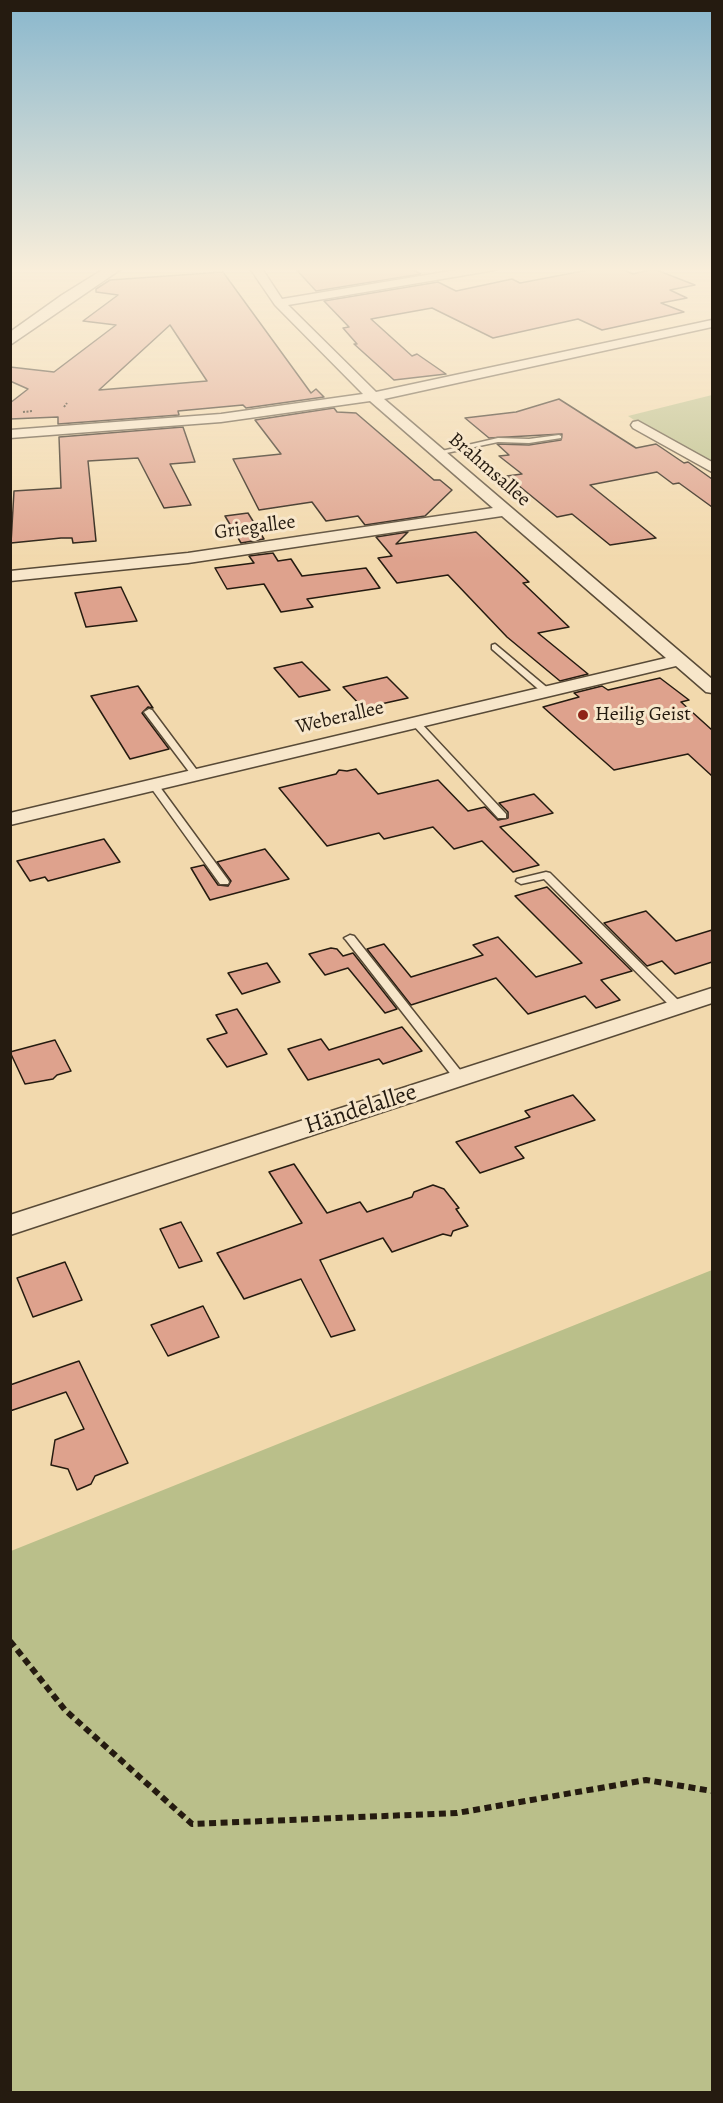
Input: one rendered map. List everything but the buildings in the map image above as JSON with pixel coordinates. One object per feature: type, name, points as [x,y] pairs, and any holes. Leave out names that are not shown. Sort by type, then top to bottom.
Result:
[{"type":"street","name":"Brahmsallee","points":[[341,365],[373,397],[437,453],[712,688]]},
{"type":"street","points":[[10,434],[221,418],[427,388],[523,365]]},
{"type":"street","points":[[638,425],[712,468]]},
{"type":"street","name":"Griegallee","points":[[10,576],[188,558],[504,511]]},
{"type":"street","name":"Weberallee","points":[[10,819],[680,660]]},
{"type":"street","name":"Händelallee","points":[[10,1225],[712,995]]},
{"type":"lane","points":[[437,453],[498,441],[529,441],[559,437]]},
{"type":"lane","points":[[495,647],[547,692]]},
{"type":"lane","points":[[149,712],[196,775]]},
{"type":"lane","points":[[416,723],[502,816]]},
{"type":"lane","points":[[154,785],[224,882]]},
{"type":"lane","points":[[520,881],[546,875],[677,1006]]},
{"type":"lane","points":[[350,938],[460,1078]]},
{"type":"path","points":[[64,407],[68,403]]},
{"type":"path","points":[[23,412],[33,411]]},
{"type":"path","points":[[10,1641],[65,1710],[192,1824],[457,1813],[646,1780],[712,1791]]},
{"type":"green space","points":[[712,395],[712,471],[628,416]]},
{"type":"green space","points":[[712,1270],[712,2092],[11,2092],[11,1551]]},
{"type":"place","name":"Heilig Geist","points":[[583,715]]}]
